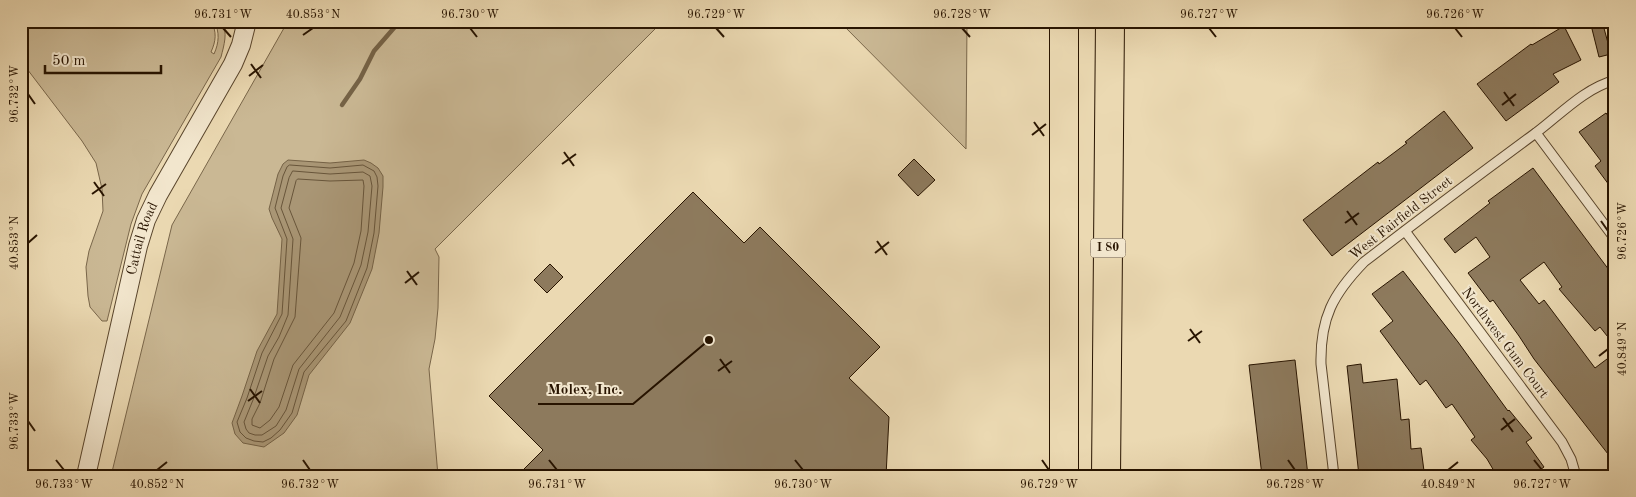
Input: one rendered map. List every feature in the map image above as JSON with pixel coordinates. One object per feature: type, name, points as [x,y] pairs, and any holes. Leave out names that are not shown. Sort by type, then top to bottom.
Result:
[{"type":"highway","points":[[1064,21],[1064,476]]},
{"type":"highway","name":"I 80","points":[[1106,476],[1110,21]]},
{"type":"street","name":"Cattail Road","points":[[86,476],[133,266],[146,220],[158,195],[232,64],[241,45],[248,21]]},
{"type":"lane","name":"West Fairfield Street","points":[[1334,476],[1321,364],[1322,331],[1335,296],[1364,262],[1577,100],[1598,86],[1615,80]]},
{"type":"lane","points":[[1536,133],[1615,239]]},
{"type":"lane","name":"Northwest Gum Court","points":[[1405,231],[1562,442],[1571,459],[1576,476]]},
{"type":"shaded area","points":[[21,21],[211,21],[215,33],[211,52],[214,54],[218,38],[214,21],[222,21],[224,26],[225,39],[221,57],[142,194],[131,224],[107,321],[102,321],[90,307],[88,296],[86,267],[89,251],[103,211],[102,189],[96,163],[82,141],[21,61]]},
{"type":"shaded area","points":[[288,21],[663,21],[435,249],[439,257],[438,308],[435,339],[429,369],[438,476],[111,476],[172,225]]},
{"type":"shaded area","points":[[839,21],[967,21],[966,149]]},
{"type":"water","points":[[288,160],[330,163],[364,160],[378,168],[383,176],[383,187],[379,233],[372,269],[350,323],[309,375],[297,415],[284,433],[264,447],[243,443],[235,434],[232,423],[257,351],[277,314],[282,239],[269,209],[278,174],[283,164]]},
{"type":"building","points":[[1590,21],[1602,21],[1611,54],[1599,57]]},
{"type":"building","points":[[1564,26],[1581,60],[1553,74],[1559,82],[1506,121],[1477,84],[1531,44]]},
{"type":"building","points":[[1444,111],[1473,148],[1332,256],[1303,220],[1378,162],[1379,164],[1407,143],[1405,142]]},
{"type":"building","points":[[1606,113],[1615,125],[1615,193],[1595,166],[1601,161],[1579,132]]},
{"type":"building","points":[[914,159],[935,180],[918,196],[898,175]]},
{"type":"building","points":[[1533,168],[1615,278],[1615,346],[1600,327],[1595,331],[1559,289],[1562,287],[1544,262],[1520,280],[1539,304],[1544,300],[1595,368],[1615,353],[1615,463],[1534,359],[1493,300],[1490,302],[1468,273],[1490,257],[1476,237],[1455,253],[1444,239],[1490,203],[1488,201]]},
{"type":"building","points":[[693,192],[744,243],[760,227],[880,347],[849,378],[889,417],[886,476],[517,476],[543,450],[489,396]]},
{"type":"building","points":[[550,264],[563,277],[547,293],[534,280]]},
{"type":"building","points":[[1403,271],[1508,411],[1532,438],[1526,442],[1544,467],[1532,476],[1497,476],[1487,459],[1471,440],[1475,437],[1452,404],[1446,408],[1426,380],[1420,385],[1380,331],[1393,321],[1372,294]]},
{"type":"building","points":[[1295,360],[1308,476],[1262,476],[1249,365]]},
{"type":"building","points":[[1361,364],[1363,383],[1397,379],[1401,420],[1409,419],[1411,449],[1421,448],[1424,471],[1359,476],[1347,366]]},
{"type":"waterway","points":[[342,105],[360,79],[374,51],[400,21]]},
{"type":"place","name":"Molex, Inc.","points":[[709,340]]}]
